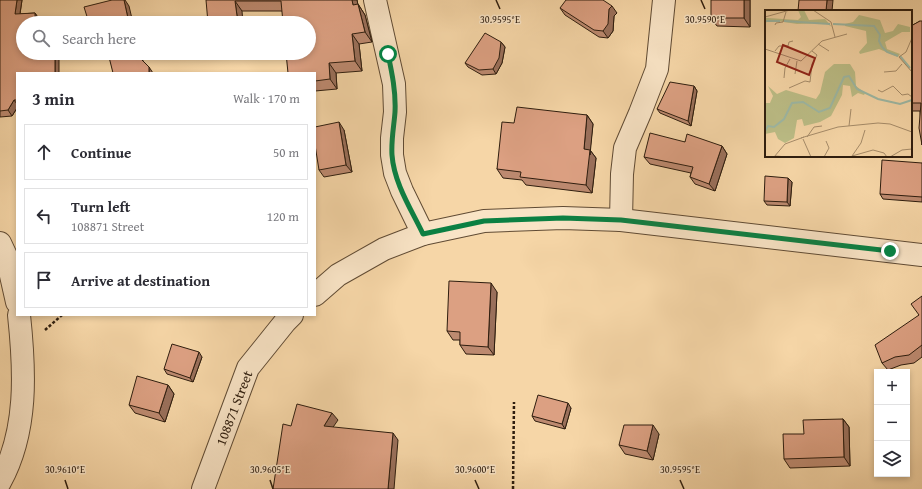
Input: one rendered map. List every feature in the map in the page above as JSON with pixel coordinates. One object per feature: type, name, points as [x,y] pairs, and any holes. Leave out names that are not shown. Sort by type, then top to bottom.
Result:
[{"type":"street","points":[[375,0],[394,84],[395,112],[392,155],[395,172],[402,191],[423,234]]},
{"type":"street","points":[[621,220],[622,174],[625,148],[657,69],[664,0]]},
{"type":"street","points":[[316,294],[344,271],[384,249],[423,234],[484,221],[563,218],[621,220],[922,255]]},
{"type":"street","points":[[0,243],[7,258],[16,298]]},
{"type":"street","points":[[0,482],[13,454],[19,432],[22,399],[23,350],[18,316]]},
{"type":"street","name":"108871 Street","points":[[202,489],[248,368],[284,322],[291,316]]},
{"type":"path","points":[[513,489],[514,402]]},
{"type":"building","points":[[0,0],[17,0],[15,14],[35,13],[35,16],[16,16],[16,60],[55,60],[55,72],[16,72],[16,100],[14,100],[8,110],[0,111]]},
{"type":"building","points":[[112,0],[124,0],[127,16],[87,16],[84,7]]},
{"type":"building","points":[[206,0],[352,0],[353,5],[358,4],[365,32],[352,34],[355,61],[329,63],[330,79],[316,81],[316,72],[288,72],[287,60],[316,60],[316,16],[282,16],[281,1],[235,1],[237,16],[207,16]]},
{"type":"building","points":[[566,0],[603,0],[612,6],[609,9],[608,24],[603,31],[594,30],[560,8]]},
{"type":"building","points":[[711,0],[744,0],[744,18],[711,18]]},
{"type":"building","points":[[799,0],[827,0],[826,10],[798,10]]},
{"type":"building","points":[[922,21],[922,145],[919,128],[921,103],[912,103],[912,25]]},
{"type":"building","points":[[485,33],[501,42],[499,58],[493,69],[479,70],[465,63]]},
{"type":"building","points":[[110,60],[142,60],[149,67],[149,72],[113,72]]},
{"type":"building","points":[[670,82],[694,86],[688,121],[657,109]]},
{"type":"building","points":[[517,107],[587,115],[584,149],[590,150],[586,185],[520,177],[521,172],[497,169],[502,122],[514,123]]},
{"type":"building","points":[[339,122],[346,165],[319,170],[316,151],[316,127]]},
{"type":"building","points":[[650,133],[685,142],[687,134],[722,146],[709,184],[690,177],[693,167],[644,157]]},
{"type":"building","points":[[882,160],[922,163],[922,197],[880,194]]},
{"type":"building","points":[[765,176],[788,178],[787,202],[764,201]]},
{"type":"building","points":[[449,281],[491,283],[488,347],[460,345],[460,332],[447,331]]},
{"type":"building","points":[[922,296],[922,345],[909,355],[895,357],[882,363],[875,345],[919,315],[911,304]]},
{"type":"building","points":[[172,344],[199,352],[190,378],[164,369]]},
{"type":"building","points":[[137,376],[168,385],[159,413],[129,405]]},
{"type":"building","points":[[538,395],[568,403],[562,424],[532,416]]},
{"type":"building","points":[[297,404],[332,413],[324,426],[393,433],[388,489],[273,489],[283,424],[291,426]]},
{"type":"building","points":[[843,419],[844,457],[784,459],[783,434],[804,434],[803,420]]},
{"type":"building","points":[[624,425],[653,425],[647,451],[619,445]]},
{"type":"route","points":[[388,54],[394,84],[395,112],[392,155],[395,172],[402,191],[423,234],[484,221],[563,218],[621,220],[890,251]]}]
